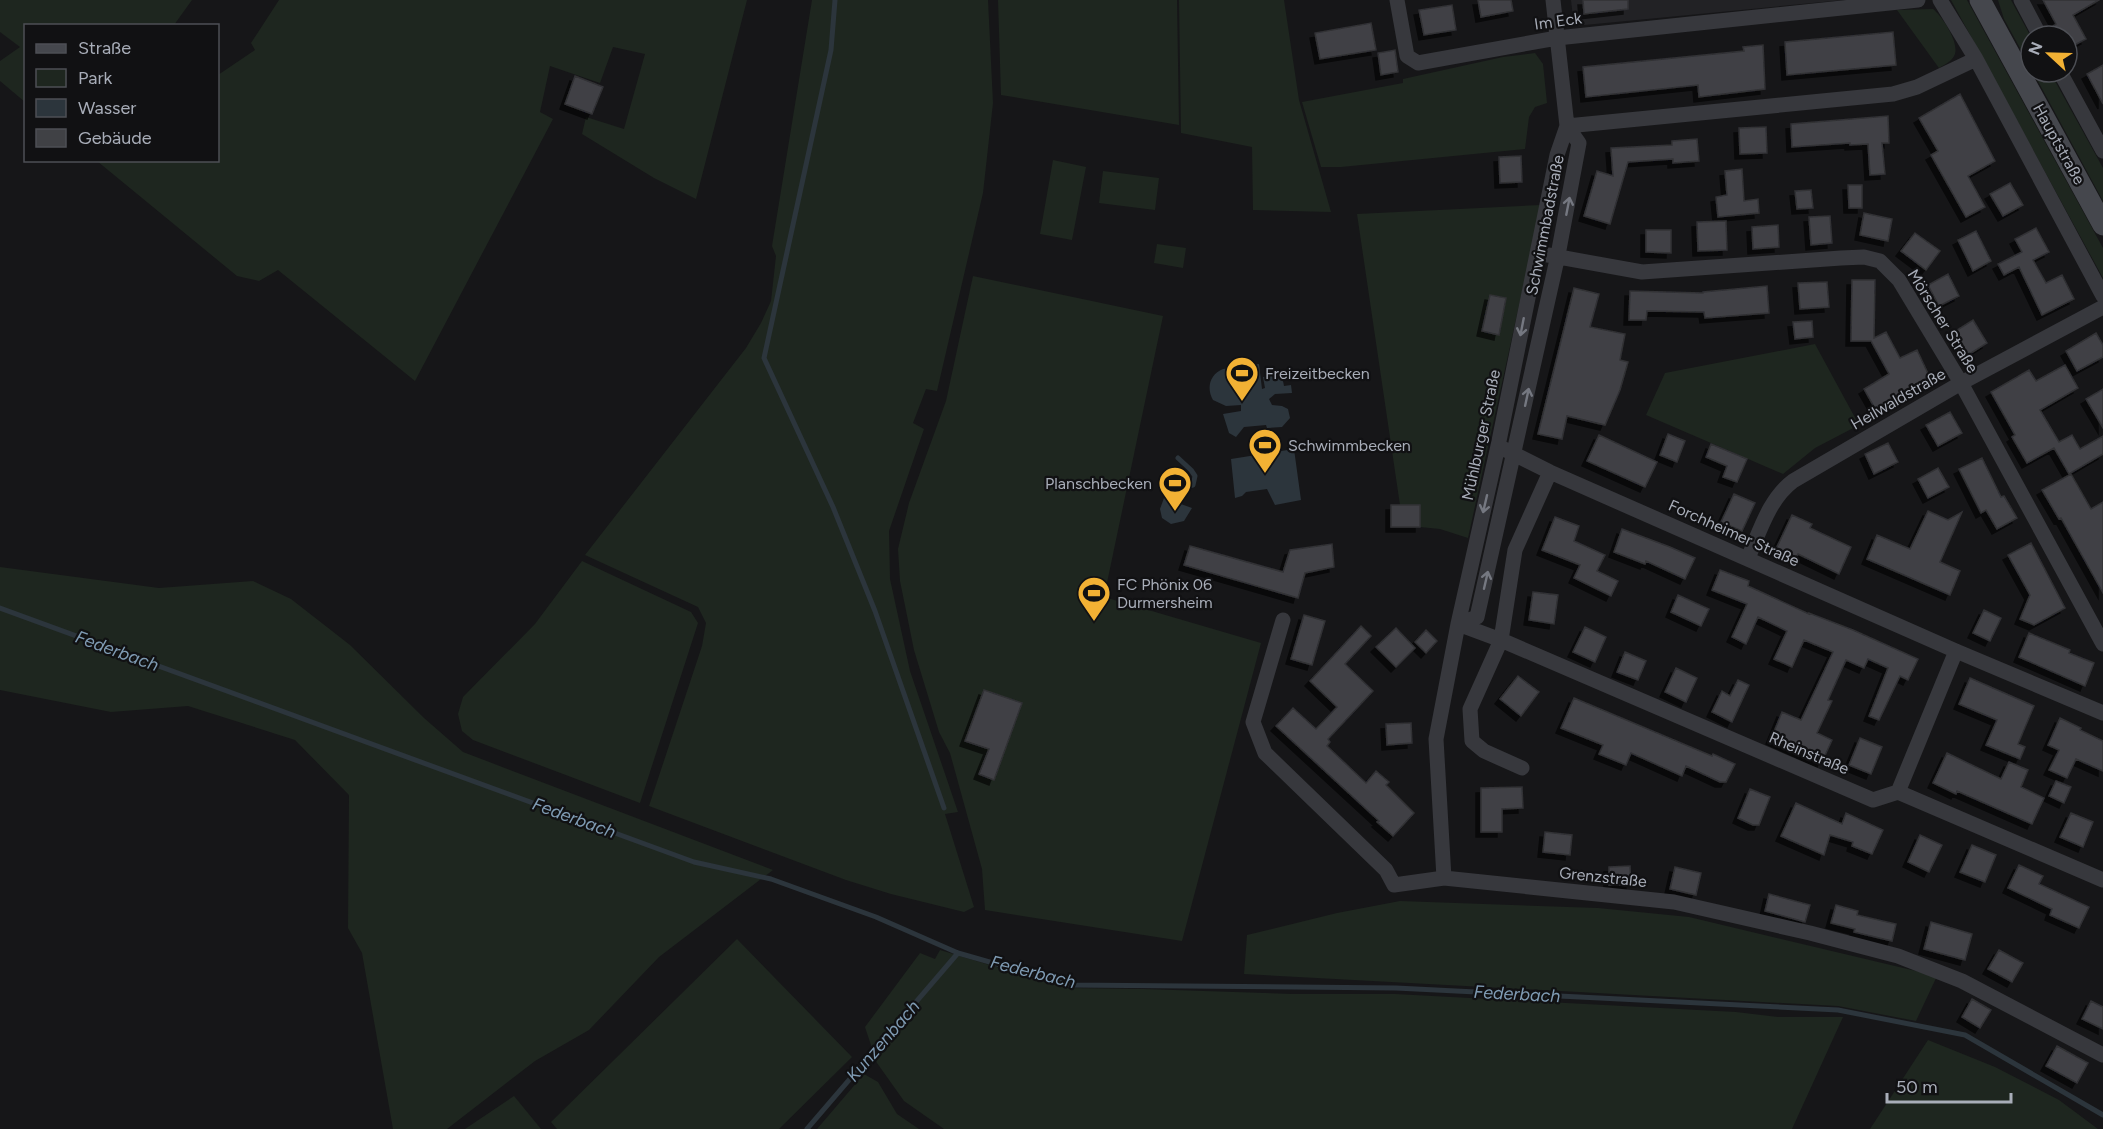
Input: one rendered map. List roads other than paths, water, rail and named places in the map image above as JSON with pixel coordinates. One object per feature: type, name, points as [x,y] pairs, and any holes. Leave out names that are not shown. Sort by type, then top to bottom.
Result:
[{"type":"street","name":"Im Eck","points":[[1397,0],[1407,56],[1418,63],[1557,38],[1918,0]]},
{"type":"street","name":"Mühlburger Straße","points":[[1444,878],[1436,738],[1557,155],[1567,126],[1553,0]]},
{"type":"street","points":[[1940,0],[1976,59],[2103,296]]},
{"type":"street","name":"Hauptstraße","points":[[1980,0],[2103,225]]},
{"type":"street","points":[[2021,0],[2034,24]]},
{"type":"street","points":[[1567,126],[1893,94],[1917,87],[1976,59]]},
{"type":"street","points":[[2067,84],[2103,151]]},
{"type":"street","name":"Schwimmbadstraße","points":[[1458,624],[1477,617],[1558,255],[1579,143],[1567,126]]},
{"type":"street","name":"Mörscher Straße","points":[[1537,253],[1642,272],[1840,258],[1864,257],[1880,261],[1899,280],[1961,383],[2103,644]]},
{"type":"street","name":"Heilwaldstraße","points":[[1748,558],[1772,505],[1781,490],[1793,481],[1961,383],[2103,308]]},
{"type":"street","name":"Forchheimer Straße","points":[[1498,446],[1550,472],[1956,651],[2103,713]]},
{"type":"street","points":[[1522,768],[1484,751],[1472,741],[1470,709],[1502,640],[1515,550],[1550,472]]},
{"type":"street","name":"Grenzstraße","points":[[1283,620],[1254,722],[1265,753],[1386,870],[1394,885],[1444,878],[1674,902],[1898,956],[1962,981],[2103,1056]]},
{"type":"street","name":"Rheinstraße","points":[[1458,624],[1502,640],[1873,800],[1898,792]]},
{"type":"street","points":[[1956,651],[1898,792],[2103,880]]},
{"type":"water","name":"Freizeitbecken","points":[[1259,364],[1262,389],[1265,388],[1263,377],[1274,375],[1283,381],[1284,386],[1291,385],[1292,393],[1275,394],[1269,399],[1272,405],[1288,409],[1290,418],[1282,427],[1267,428],[1266,425],[1244,427],[1236,437],[1229,433],[1223,414],[1241,411],[1241,405],[1226,406],[1213,400],[1210,382],[1215,374],[1223,369]]},
{"type":"water","name":"Schwimmbecken","points":[[1294,449],[1301,500],[1275,505],[1267,489],[1246,492],[1235,498],[1231,459]]},
{"type":"water","name":"Planschbecken","points":[[1164,498],[1192,508],[1184,521],[1171,524],[1162,518],[1160,509]]},
{"type":"waterway","points":[[835,0],[831,50],[764,358],[833,507],[875,611],[944,808]]},
{"type":"waterway","points":[[1178,458],[1195,476],[1193,485],[1184,487]]},
{"type":"waterway","points":[[1165,483],[1176,481],[1183,483],[1184,491],[1179,503]]},
{"type":"waterway","name":"Federbach","points":[[0,608],[694,862],[771,879],[876,917],[958,953],[1070,985],[1396,988],[1838,1010],[1965,1035],[2103,1115]]},
{"type":"waterway","name":"Kunzenbach","points":[[807,1129],[958,953]]},
{"type":"place","name":"Freizeitbecken","points":[[1242,402]]},
{"type":"place","name":"Schwimmbecken","points":[[1265,474]]},
{"type":"place","name":"Planschbecken","points":[[1175,512]]},
{"type":"place","name":"FC Phönix 06 Durmersheim","points":[[1094,622]]}]
